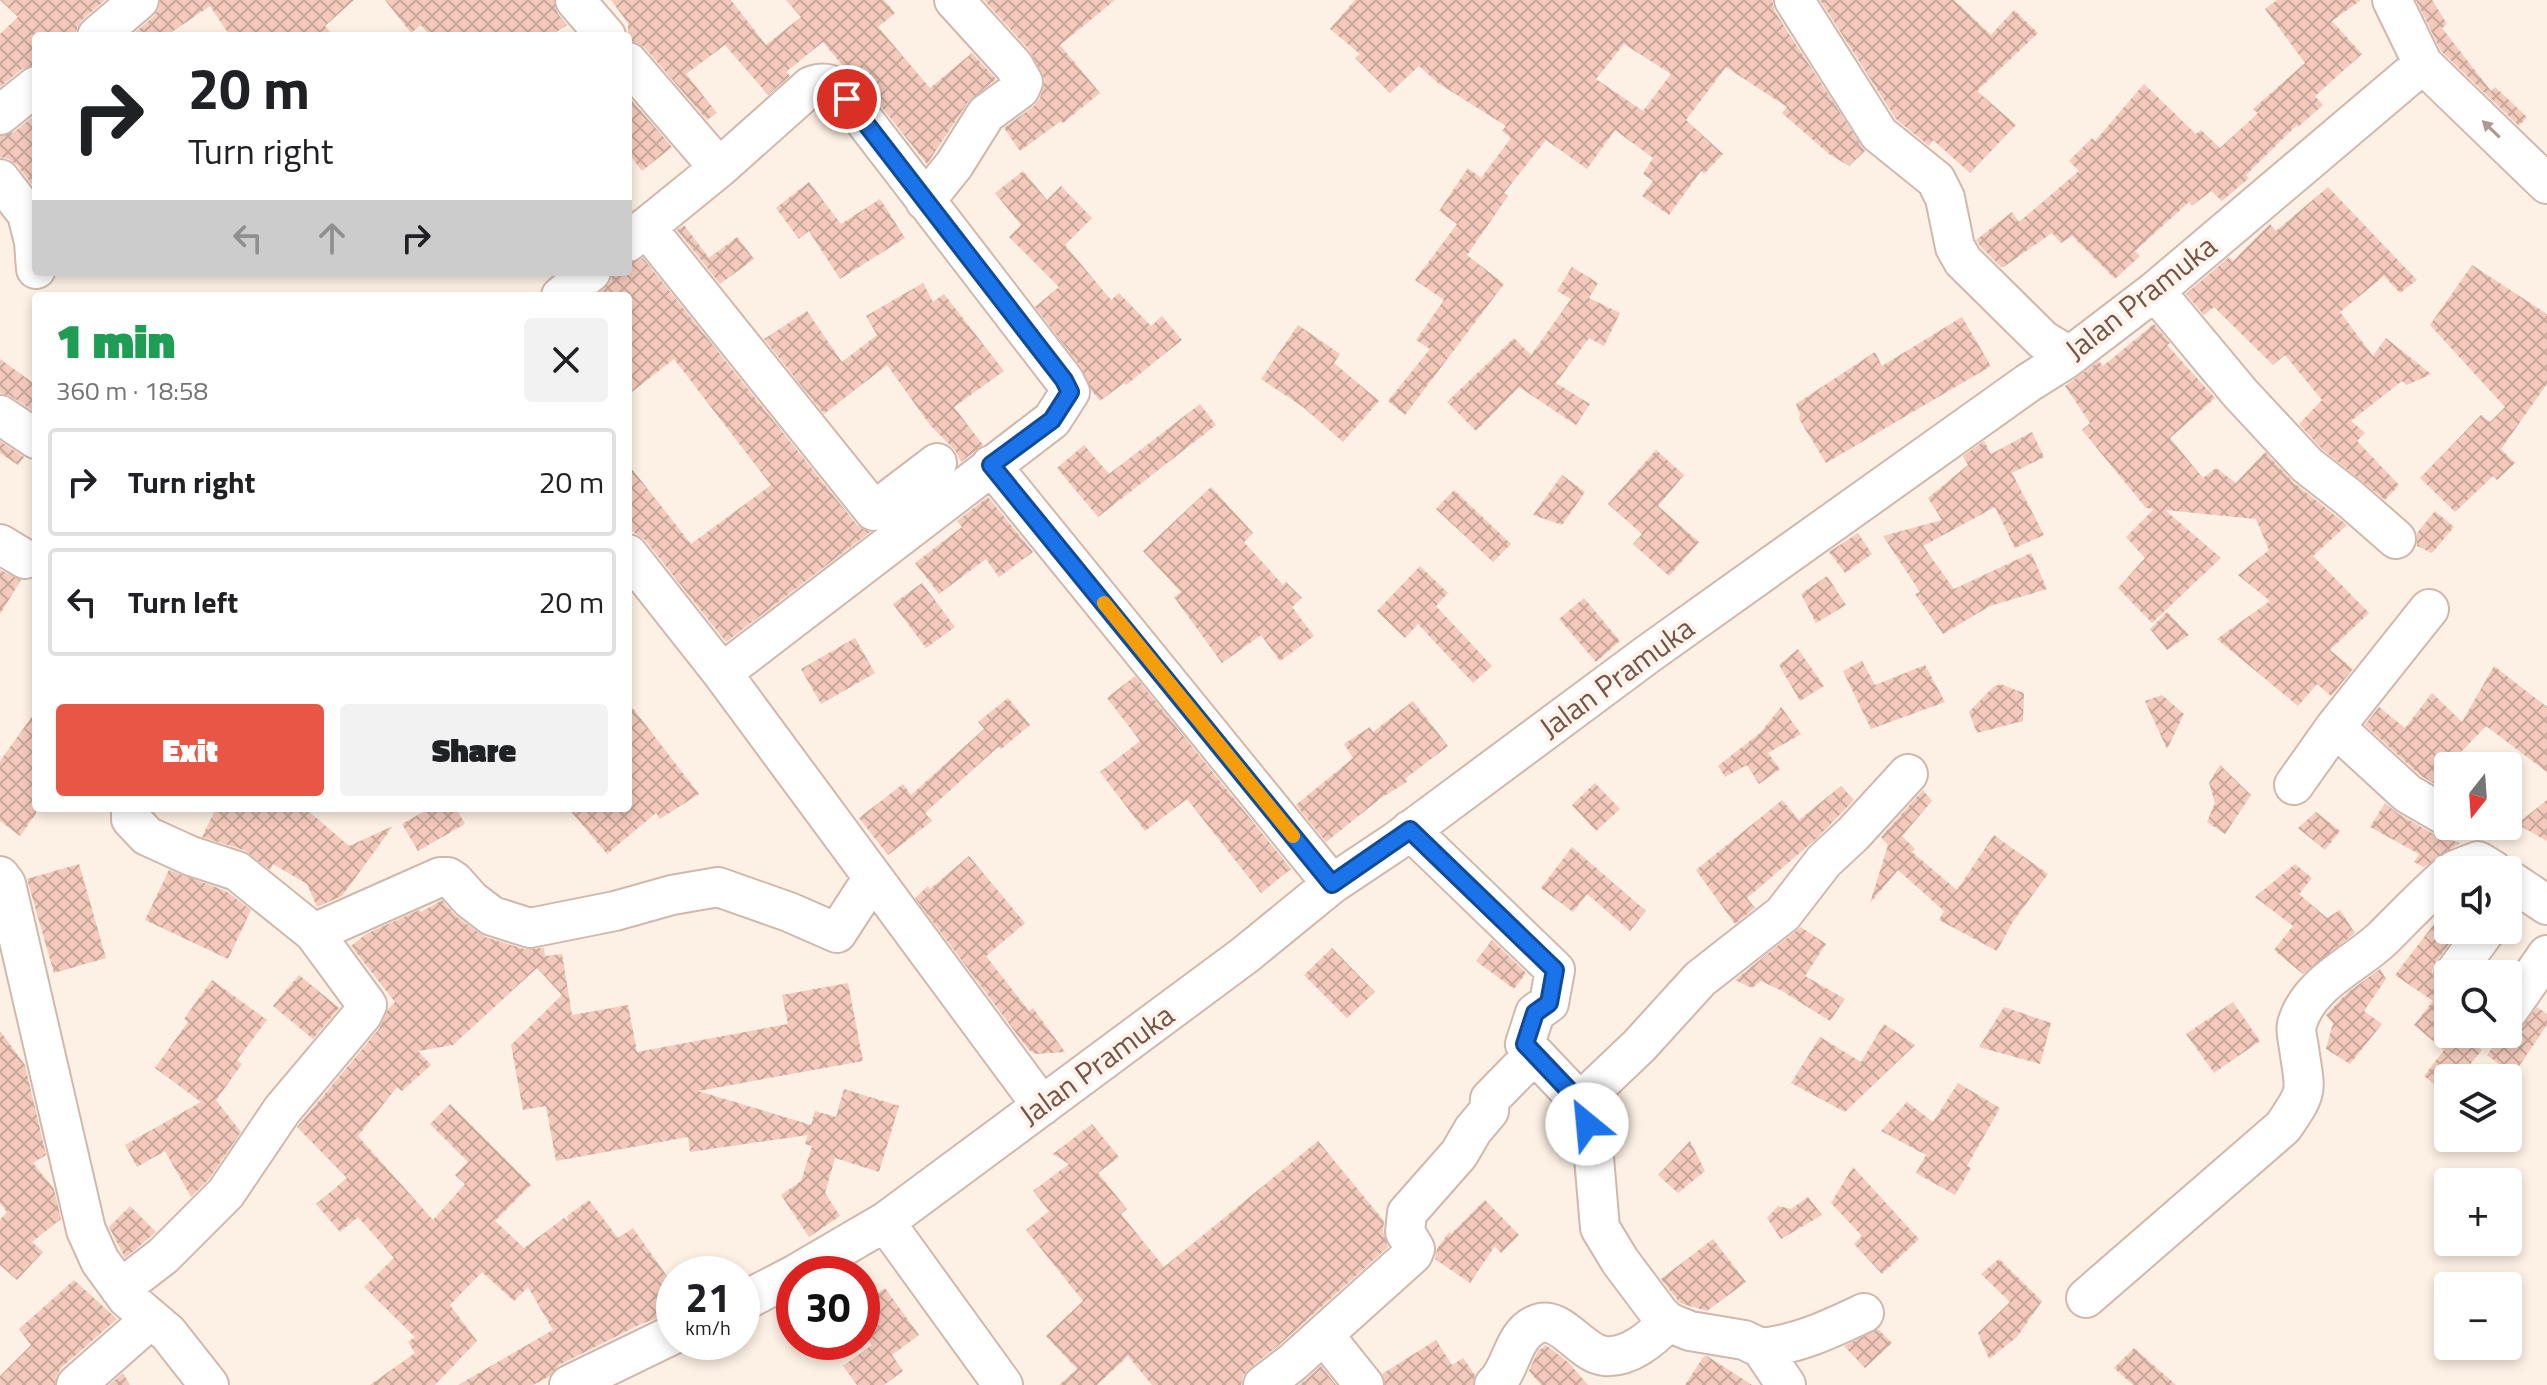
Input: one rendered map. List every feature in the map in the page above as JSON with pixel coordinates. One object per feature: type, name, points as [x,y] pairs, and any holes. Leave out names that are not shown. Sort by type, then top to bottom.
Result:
[{"type":"street","points":[[102,32],[139,0]]},
{"type":"street","points":[[575,0],[603,32]]},
{"type":"street","points":[[925,201],[954,165],[986,114],[1020,89],[1023,82],[1014,66],[954,0]]},
{"type":"street","points":[[1794,0],[1879,134],[1936,180],[1945,198],[1955,247],[1963,261],[2043,340],[2069,356]]},
{"type":"street","points":[[2392,0],[2423,64],[2547,184]]},
{"type":"street","name":"Jalan Pramuka","points":[[827,1256],[885,1222],[1245,955],[1332,884],[1648,654],[2069,356],[2155,291],[2423,64]]},
{"type":"street","points":[[632,67],[719,168]]},
{"type":"street","points":[[722,673],[1052,420],[1070,392],[1064,380],[840,89],[822,83],[811,86],[719,168],[637,234],[874,511],[937,463]]},
{"type":"street","points":[[0,115],[32,89]]},
{"type":"street","points":[[0,179],[27,214],[32,234]]},
{"type":"street","points":[[566,292],[586,276]]},
{"type":"street","points":[[2155,291],[2240,393],[2307,465],[2396,539]]},
{"type":"street","points":[[0,415],[32,436]]},
{"type":"street","points":[[991,465],[1332,884]]},
{"type":"street","points":[[632,559],[722,673],[1042,1106]]},
{"type":"street","points":[[2294,785],[2335,727],[2429,609]]},
{"type":"street","points":[[2335,727],[2408,794],[2434,809]]},
{"type":"street","points":[[1580,1102],[1639,1046],[1700,979],[1783,914],[1824,861],[1908,774]]},
{"type":"street","points":[[120,1289],[163,1256],[226,1193],[282,1110],[362,1015],[367,1005],[314,933],[237,871],[191,856],[147,836],[131,819],[131,812]]},
{"type":"street","points":[[1410,830],[1555,970],[1549,1003],[1535,1013],[1525,1044],[1580,1102],[1593,1146],[1600,1228],[1659,1313],[1668,1322],[1690,1331],[1744,1340],[1761,1348],[1783,1346],[1818,1335],[1864,1313]]},
{"type":"street","points":[[0,876],[6,884],[86,1230],[100,1261],[127,1298],[168,1333],[209,1385]]},
{"type":"street","points":[[314,933],[440,877],[448,877],[492,916],[530,928],[718,887],[837,933],[872,879]]},
{"type":"street","points":[[2086,1298],[2283,1127],[2302,1099],[2306,1084],[2296,1027],[2309,998],[2381,939],[2419,900],[2434,896]]},
{"type":"street","points":[[2522,991],[2547,955]]},
{"type":"street","points":[[1263,1385],[1324,1335],[1413,1254],[1415,1249],[1405,1232],[1407,1213],[1459,1154],[1489,1111],[1490,1099],[1534,1054]]},
{"type":"street","points":[[885,1222],[1003,1385]]},
{"type":"street","points":[[76,1385],[151,1319]]},
{"type":"street","points":[[1494,1385],[1506,1369],[1518,1342],[1532,1326],[1545,1321],[1556,1325],[1586,1349],[1604,1356],[1625,1353],[1649,1341],[1668,1322]]},
{"type":"street","points":[[1324,1335],[1364,1385]]},
{"type":"street","points":[[569,1385],[656,1343]]},
{"type":"street","points":[[1761,1348],[1786,1385]]},
{"type":"building","points":[[0,0],[105,0],[82,20],[76,32],[32,32],[32,66],[22,69],[0,87],[0,34],[18,17]]},
{"type":"building","points":[[160,0],[354,0],[325,26],[330,32],[227,32],[210,6],[172,32],[136,32],[159,8]]},
{"type":"building","points":[[385,0],[554,0],[558,14],[567,25],[556,32],[427,32],[421,25],[410,32]]},
{"type":"building","points":[[611,0],[731,0],[766,45],[801,17],[786,0],[884,0],[895,13],[878,27],[930,88],[972,53],[996,79],[968,102],[927,164],[857,76],[843,66],[823,42],[786,72],[790,76],[768,95],[725,45],[686,74],[717,113],[707,120],[645,48],[632,42],[628,23]]},
{"type":"building","points":[[984,0],[1115,0],[1060,45],[1100,93],[1063,123],[1061,121],[1020,151],[1004,128],[1034,106],[1040,98],[1045,80],[1030,51]]},
{"type":"building","points":[[1355,0],[1772,0],[1775,12],[1865,151],[1849,166],[1829,154],[1782,113],[1787,107],[1726,67],[1686,120],[1723,154],[1704,174],[1701,171],[1669,215],[1642,196],[1653,181],[1643,174],[1653,158],[1615,130],[1587,169],[1546,140],[1504,193],[1508,196],[1467,255],[1504,284],[1405,415],[1388,401],[1430,349],[1416,340],[1444,300],[1415,280],[1457,224],[1439,211],[1468,168],[1481,178],[1511,138],[1502,131],[1506,126],[1438,83],[1419,66],[1390,93],[1355,58],[1360,54],[1330,29]],"holes":[[[1624,44],[1671,74],[1643,111],[1596,79]]]},
{"type":"building","points":[[1820,0],[1954,0],[1991,35],[2014,10],[2038,33],[1977,91],[2016,125],[1970,173],[1933,140],[1929,146],[1896,119]]},
{"type":"building","points":[[2277,0],[2361,0],[2332,21],[2362,54],[2315,96],[2323,105],[2297,125],[2246,175],[2249,178],[2222,201],[2211,191],[2192,206],[2189,202],[2135,251],[2140,256],[2115,279],[2072,236],[2061,243],[2052,233],[2002,268],[1981,247],[1976,240],[2012,212],[2019,222],[2079,171],[2069,161],[2092,138],[2095,141],[2144,84],[2196,134],[2201,130],[2220,148],[2258,113],[2253,109],[2305,63],[2265,9]]},
{"type":"building","points":[[2416,0],[2432,0],[2447,24],[2442,28],[2491,91],[2495,87],[2527,117],[2519,126],[2441,51]]},
{"type":"building","points":[[632,101],[672,147],[642,171],[632,158]]},
{"type":"building","points":[[32,117],[32,185],[17,165],[0,157],[0,136],[14,132]]},
{"type":"building","points":[[1023,171],[1047,200],[1061,186],[1092,218],[1065,245],[1111,300],[1119,293],[1151,326],[1162,316],[1182,340],[1126,385],[1124,383],[1100,401],[1081,367],[1035,307],[1059,287],[1009,237],[1021,225],[995,193]]},
{"type":"building","points":[[809,182],[841,224],[880,199],[905,238],[840,279],[809,231],[799,239],[776,208]]},
{"type":"building","points":[[2328,187],[2417,280],[2400,293],[2384,276],[2340,312],[2373,356],[2386,338],[2431,374],[2407,385],[2402,381],[2351,421],[2365,433],[2357,441],[2399,485],[2385,500],[2322,449],[2299,424],[2322,400],[2285,355],[2273,365],[2214,307],[2204,315],[2186,294],[2229,257],[2233,261],[2270,224],[2276,231]]},
{"type":"building","points":[[684,225],[709,258],[737,237],[754,259],[720,284],[677,230]]},
{"type":"building","points":[[643,258],[857,525],[870,532],[726,642],[645,540],[632,531],[632,469],[691,544],[771,485],[674,359],[632,392],[632,292],[600,292],[611,281],[612,276],[632,276],[632,262]]},
{"type":"building","points":[[2472,265],[2547,314],[2547,384],[2501,449],[2515,463],[2497,480],[2493,476],[2455,512],[2420,478],[2481,415],[2490,422],[2505,407],[2430,325]]},
{"type":"building","points":[[1572,267],[1598,283],[1589,298],[1620,313],[1604,346],[1589,338],[1556,383],[1590,404],[1576,425],[1519,387],[1476,431],[1447,402],[1514,338],[1531,355],[1571,299],[1557,291]]},
{"type":"building","points":[[923,283],[933,302],[944,294],[1004,371],[954,407],[983,445],[961,462],[955,450],[930,425],[887,365],[824,414],[764,339],[807,311],[842,362],[877,335],[866,316]]},
{"type":"building","points":[[1962,317],[1991,366],[1826,463],[1799,419],[1796,404],[1875,352],[1882,366]]},
{"type":"building","points":[[2154,324],[2170,343],[2167,345],[2215,398],[2170,438],[2203,478],[2216,468],[2236,483],[2265,452],[2293,482],[2347,525],[2313,556],[2369,613],[2330,650],[2353,669],[2331,696],[2317,684],[2298,706],[2217,639],[2270,601],[2238,575],[2269,550],[2256,519],[2165,510],[2221,558],[2152,623],[2118,588],[2145,558],[2126,537],[2154,509],[2146,508],[2082,430],[2090,423],[2065,386],[2099,361],[2103,366]]},
{"type":"building","points":[[1298,325],[1340,354],[1334,363],[1379,401],[1343,442],[1303,407],[1261,379]]},
{"type":"building","points":[[0,359],[32,382],[32,410],[12,397],[0,393]]},
{"type":"building","points":[[1200,404],[1216,425],[1098,517],[1057,468],[1084,445],[1109,474]]},
{"type":"building","points":[[2032,432],[2044,457],[2012,473],[2044,535],[2015,548],[1995,507],[1923,546],[1954,589],[2031,553],[2047,589],[1990,606],[1943,634],[1915,594],[1920,592],[1883,536],[1942,520],[1928,498],[1968,465],[1963,456],[1984,441],[1991,454]]},
{"type":"building","points":[[0,441],[24,457],[18,465],[0,453]]},
{"type":"building","points":[[1656,450],[1684,475],[1658,506],[1699,542],[1669,576],[1633,544],[1642,534],[1608,504]]},
{"type":"building","points":[[1562,475],[1585,492],[1562,525],[1533,515]]},
{"type":"building","points":[[1211,487],[1253,533],[1244,542],[1283,585],[1286,582],[1302,598],[1292,607],[1314,636],[1280,661],[1261,635],[1222,663],[1174,597],[1181,592],[1143,551]]},
{"type":"building","points":[[1454,490],[1511,544],[1493,562],[1436,509]]},
{"type":"building","points":[[988,497],[1033,552],[999,577],[986,559],[939,594],[915,563],[962,527],[957,521]]},
{"type":"building","points":[[2435,511],[2454,527],[2432,553],[2417,546],[2417,533]]},
{"type":"building","points":[[1858,533],[1872,554],[1845,573],[1829,552]]},
{"type":"building","points":[[1420,566],[1448,593],[1436,606],[1492,666],[1473,683],[1418,624],[1405,638],[1377,611]]},
{"type":"building","points":[[0,570],[21,580],[0,614]]},
{"type":"building","points":[[1827,576],[1846,605],[1816,623],[1801,594]]},
{"type":"building","points":[[922,583],[955,627],[926,648],[893,604]]},
{"type":"building","points":[[1584,598],[1620,641],[1596,662],[1559,619]]},
{"type":"building","points":[[2167,612],[2189,635],[2167,650],[2150,629]]},
{"type":"building","points":[[855,638],[875,673],[821,704],[801,669]]},
{"type":"building","points":[[1798,649],[1824,686],[1800,701],[1779,665]]},
{"type":"building","points":[[1862,661],[1875,685],[1925,665],[1945,702],[1871,729],[1843,671]]},
{"type":"building","points":[[2494,666],[2547,707],[2547,772],[2486,726],[2461,752],[2434,752],[2434,784],[2421,776],[2365,725],[2379,707],[2405,728],[2432,693],[2462,722]]},
{"type":"building","points":[[1135,676],[1291,869],[1261,893],[1187,799],[1145,831],[1100,772],[1140,741],[1107,698]]},
{"type":"building","points":[[2000,684],[2024,693],[2023,721],[1977,733],[1969,712],[1993,687]]},
{"type":"building","points":[[2162,695],[2184,714],[2167,749],[2145,701]]},
{"type":"building","points":[[1008,698],[1030,725],[1001,749],[998,747],[925,813],[932,821],[888,855],[859,818],[903,784],[911,795],[984,729],[978,722]]},
{"type":"building","points":[[1413,701],[1448,746],[1405,779],[1407,782],[1381,798],[1326,842],[1296,805],[1353,758],[1344,744],[1370,727],[1373,732]]},
{"type":"building","points":[[632,707],[699,794],[660,819],[656,813],[607,854],[571,812],[632,812]]},
{"type":"building","points":[[1781,707],[1801,734],[1768,753],[1780,769],[1759,784],[1747,765],[1725,777],[1718,766],[1760,733]]},
{"type":"building","points":[[32,717],[32,812],[36,814],[20,836],[0,821],[0,761]]},
{"type":"building","points":[[2220,765],[2251,795],[2225,834],[2207,822],[2215,803],[2209,783]]},
{"type":"building","points":[[1595,783],[1620,809],[1596,831],[1572,805]]},
{"type":"building","points":[[1841,786],[1854,800],[1816,839],[1747,898],[1755,908],[1735,924],[1696,870],[1782,800],[1799,820]]},
{"type":"building","points":[[1923,790],[1932,801],[1902,836],[1915,849],[1912,852],[1957,890],[1994,835],[2048,874],[2012,923],[1997,951],[1939,920],[1944,911],[1898,870],[1870,903],[1888,845],[1881,837]]},
{"type":"building","points":[[2547,800],[2547,841],[2522,827],[2522,820]]},
{"type":"building","points":[[2385,803],[2434,834],[2434,840],[2460,843],[2440,856],[2434,856],[2434,860],[2424,867],[2414,862],[2419,854],[2370,827]]},
{"type":"building","points":[[214,812],[310,812],[349,846],[393,826],[342,896],[317,907],[307,884],[273,864],[270,870],[244,850],[202,837]]},
{"type":"building","points":[[423,812],[458,812],[465,824],[418,851],[402,824]]},
{"type":"building","points":[[2316,812],[2340,831],[2325,850],[2298,828]]},
{"type":"building","points":[[1572,847],[1646,911],[1630,931],[1587,894],[1573,912],[1541,888]]},
{"type":"building","points":[[969,856],[1025,923],[986,956],[1029,1011],[1033,1008],[1065,1052],[1035,1054],[1028,1049],[915,898]]},
{"type":"building","points":[[79,864],[106,958],[54,973],[27,879]]},
{"type":"building","points":[[2295,864],[2312,878],[2299,894],[2327,918],[2340,910],[2355,933],[2303,974],[2274,950],[2293,926],[2255,897]]},
{"type":"building","points":[[169,870],[226,891],[251,910],[228,959],[145,920]]},
{"type":"building","points":[[442,900],[457,917],[485,937],[524,949],[544,948],[545,956],[562,954],[572,1015],[628,1005],[637,1052],[788,1024],[782,995],[848,983],[863,1061],[698,1091],[811,1125],[815,1111],[836,1117],[844,1089],[899,1106],[879,1172],[835,1158],[825,1193],[840,1216],[809,1237],[781,1195],[801,1181],[812,1146],[805,1144],[808,1135],[690,1152],[688,1137],[556,1161],[546,1106],[523,1110],[511,1045],[562,995],[537,968],[453,1045],[418,1051],[431,1065],[402,1091],[397,1087],[358,1136],[433,1220],[465,1184],[455,1175],[468,1162],[430,1124],[450,1104],[531,1185],[495,1221],[524,1248],[564,1218],[568,1222],[567,1216],[589,1200],[618,1238],[633,1228],[656,1261],[656,1319],[559,1365],[550,1376],[533,1385],[458,1385],[553,1330],[528,1287],[514,1301],[482,1272],[450,1305],[477,1341],[435,1385],[370,1385],[415,1353],[408,1342],[415,1337],[364,1287],[394,1258],[358,1217],[340,1232],[316,1204],[347,1178],[297,1127],[379,1029],[388,1009],[395,1002],[351,946],[366,934],[419,910],[421,912]]},
{"type":"building","points":[[2434,924],[2434,944],[2449,944],[2437,960],[2434,960],[2432,971],[2434,982],[2434,1042],[2414,1025],[2433,1001],[2395,975]]},
{"type":"building","points":[[1801,927],[1826,944],[1805,976],[1845,999],[1830,1021],[1761,981],[1752,988],[1735,980]]},
{"type":"building","points":[[1492,940],[1526,973],[1514,989],[1476,961]]},
{"type":"building","points":[[1332,948],[1375,992],[1347,1018],[1304,975]]},
{"type":"building","points":[[2380,969],[2386,979],[2364,1011],[2382,1024],[2350,1064],[2326,1049],[2333,1023],[2326,1015],[2347,993]]},
{"type":"building","points":[[299,975],[339,1008],[313,1039],[273,1006]]},
{"type":"building","points":[[212,980],[267,1020],[237,1060],[242,1064],[216,1100],[241,1132],[209,1179],[191,1197],[165,1151],[137,1167],[125,1145],[201,1102],[155,1068],[188,1022],[184,1019]]},
{"type":"building","points":[[2233,1002],[2260,1041],[2214,1073],[2186,1034]]},
{"type":"building","points":[[2004,1007],[2051,1023],[2040,1064],[1979,1047]]},
{"type":"building","points":[[2537,1007],[2547,1014],[2547,1025],[2520,1064],[2499,1064],[2487,1055],[2492,1048],[2522,1048],[2522,1025]]},
{"type":"building","points":[[1884,1024],[1915,1045],[1845,1112],[1791,1083],[1820,1037],[1861,1062]]},
{"type":"building","points":[[0,1031],[25,1065],[46,1155],[33,1163],[54,1189],[61,1219],[32,1242],[43,1252],[17,1280],[0,1265],[0,1220],[7,1212],[0,1203]]},
{"type":"building","points":[[2442,1048],[2482,1050],[2470,1064],[2434,1064],[2434,1084],[2424,1076],[2444,1050]]},
{"type":"building","points":[[1958,1083],[2000,1108],[1967,1166],[1971,1168],[1955,1195],[1916,1173],[1926,1155],[1881,1131],[1907,1102],[1933,1122]]},
{"type":"building","points":[[1092,1124],[1119,1157],[1098,1173],[1127,1209],[1121,1214],[1164,1267],[1318,1141],[1384,1221],[1383,1231],[1388,1247],[1250,1368],[1243,1376],[1241,1385],[1152,1385],[1128,1356],[1097,1385],[1059,1385],[1077,1369],[1046,1336],[1083,1301],[1026,1230],[1049,1211],[1033,1191],[1069,1164],[1053,1154]]},
{"type":"building","points":[[1690,1141],[1705,1171],[1678,1193],[1658,1175]]},
{"type":"building","points":[[1853,1167],[1919,1239],[1882,1274],[1854,1244],[1862,1236],[1831,1203]]},
{"type":"building","points":[[1808,1197],[1822,1215],[1781,1239],[1767,1218],[1778,1206],[1791,1209]]},
{"type":"building","points":[[1485,1200],[1519,1235],[1501,1253],[1495,1246],[1470,1283],[1435,1259],[1437,1249],[1449,1232],[1451,1234]]},
{"type":"building","points":[[130,1206],[156,1232],[125,1258],[109,1227]]},
{"type":"building","points":[[1713,1239],[1746,1282],[1707,1311],[1680,1303],[1661,1279]]},
{"type":"building","points":[[1999,1259],[2042,1301],[2017,1337],[1989,1359],[1978,1333],[2010,1302],[1981,1274]]},
{"type":"building","points":[[74,1280],[117,1319],[61,1368],[55,1385],[0,1385],[0,1376],[31,1345],[19,1329]]},
{"type":"building","points":[[885,1288],[919,1335],[892,1355],[903,1371],[884,1385],[857,1385],[843,1366],[851,1360],[880,1360],[880,1291]]},
{"type":"building","points":[[1878,1329],[1892,1343],[1865,1368],[1844,1346]]},
{"type":"building","points":[[1436,1340],[1452,1365],[1463,1358],[1475,1375],[1473,1385],[1385,1385],[1382,1374]]},
{"type":"building","points":[[1546,1345],[1568,1362],[1588,1385],[1541,1385],[1529,1371],[1538,1351]]},
{"type":"building","points":[[2134,1348],[2176,1385],[2133,1385],[2114,1368]]},
{"type":"building","points":[[1707,1356],[1752,1385],[1685,1385]]},
{"type":"building","points":[[1321,1366],[1336,1385],[1299,1385],[1308,1378]]},
{"type":"building","points":[[123,1373],[130,1385],[109,1385]]},
{"type":"slow traffic","points":[[1104,603],[1293,836]]},
{"type":"route","points":[[847,99],[1064,380],[1070,392],[1052,420],[991,465],[1332,884],[1410,830],[1555,970],[1549,1003],[1535,1013],[1525,1044],[1580,1102],[1587,1124]]}]
